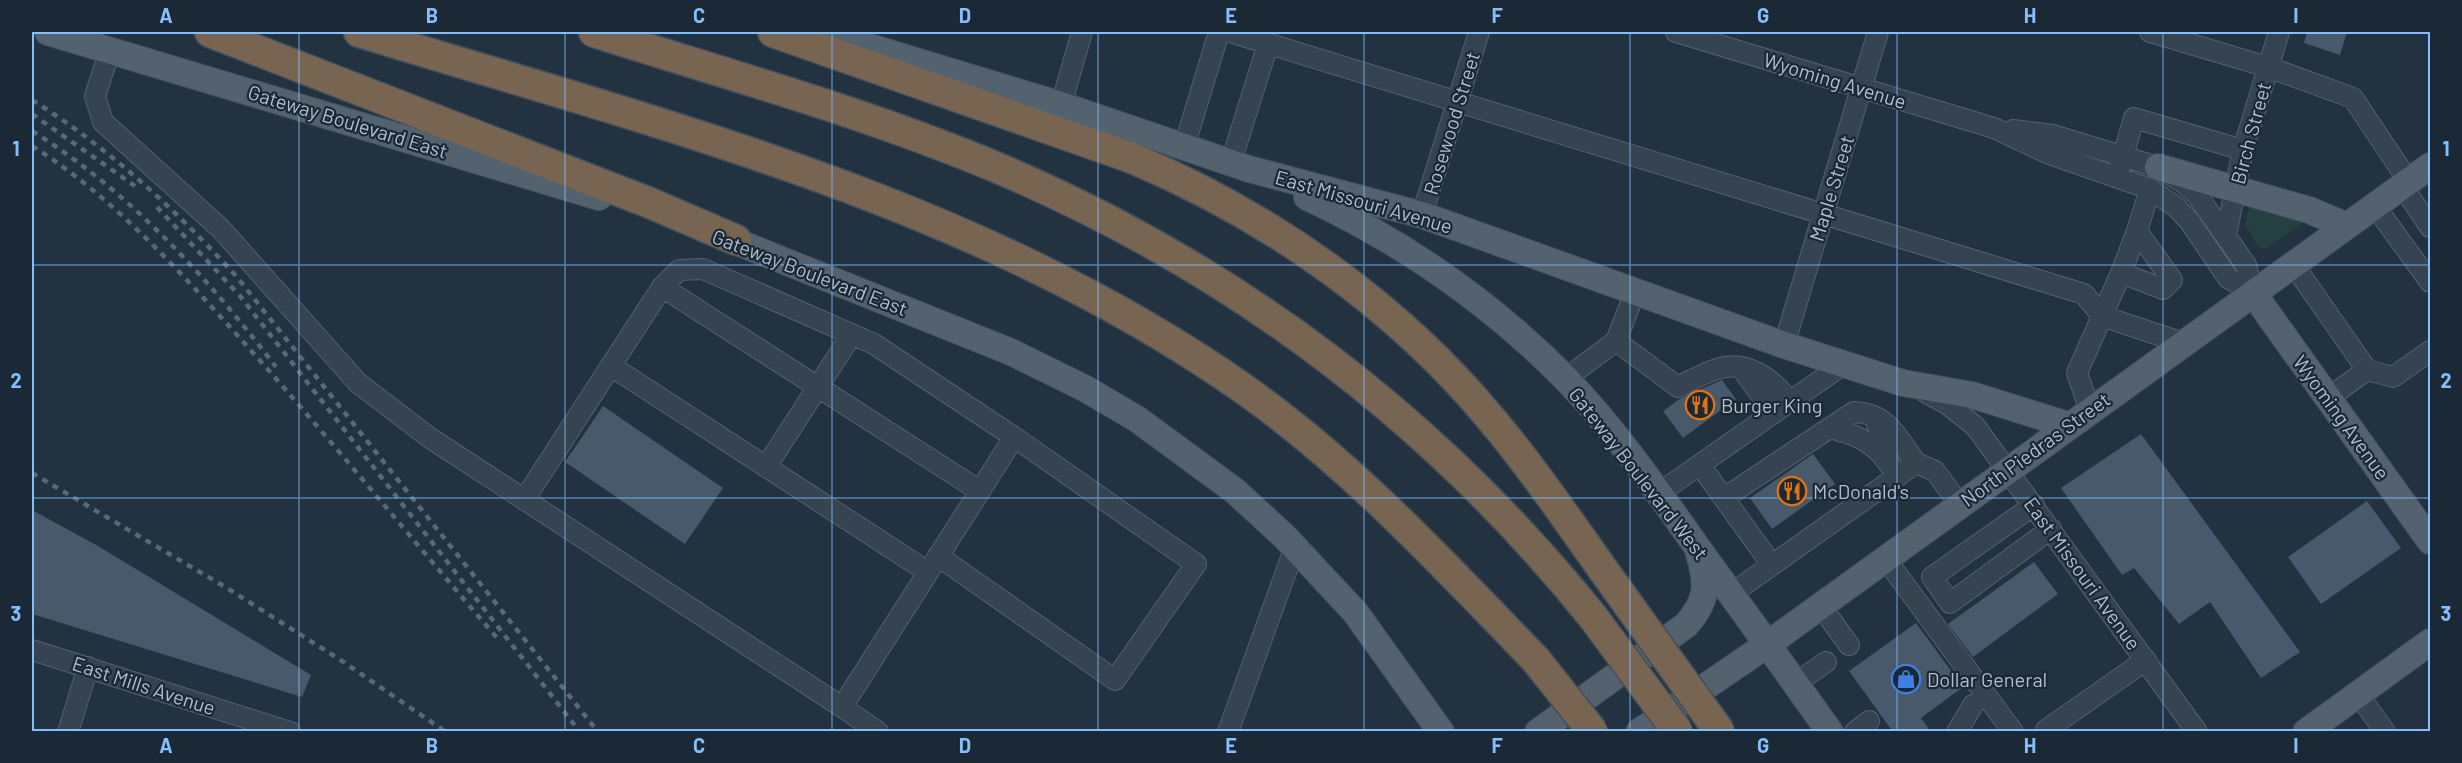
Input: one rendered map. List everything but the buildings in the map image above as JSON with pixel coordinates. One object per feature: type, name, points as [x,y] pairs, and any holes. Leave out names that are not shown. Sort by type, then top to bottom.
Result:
[{"type":"highway","points":[[210,32],[650,203],[736,240]]},
{"type":"highway","points":[[359,32],[796,166],[1020,259],[1112,307],[1242,387],[1304,435],[1372,494],[1536,660],[1593,732]]},
{"type":"highway","points":[[594,32],[842,109],[997,168],[1065,199],[1158,247],[1266,314],[1343,368],[1396,413],[1506,518],[1551,566],[1593,617],[1678,732]]},
{"type":"highway","points":[[773,32],[1131,158],[1182,180],[1288,240],[1372,302],[1414,338],[1467,390],[1538,478],[1720,732]]},
{"type":"main road","name":"Gateway Boulevard East","points":[[48,32],[517,171],[736,240],[1011,352],[1086,389],[1181,450],[1234,491],[1295,547],[1355,612],[1441,732]]},
{"type":"main road","name":"East Missouri Avenue","points":[[820,32],[1061,105],[1240,165],[1422,216],[1784,345],[1903,383],[1972,395],[2068,425]]},
{"type":"main road","name":"Gateway Boulevard West","points":[[1240,165],[1364,225],[1433,268],[1494,315],[1566,379],[1598,415],[1659,493],[1830,732]]},
{"type":"main road","name":"North Piedras Street","points":[[1639,732],[1768,644],[2068,425],[2430,166]]},
{"type":"main road","points":[[2154,178],[2235,189],[2309,210],[2347,226]]},
{"type":"main road","name":"Wyoming Avenue","points":[[2253,293],[2430,541]]},
{"type":"main road","points":[[1538,732],[1686,625],[1696,614],[1701,605],[1705,575],[1696,545]]},
{"type":"main road","points":[[2306,732],[2430,642]]},
{"type":"main road","points":[[1426,710],[1459,732]]},
{"type":"street","points":[[1061,105],[1082,32]]},
{"type":"street","points":[[1184,147],[1219,32]]},
{"type":"street","points":[[1230,32],[2084,294],[2102,316],[2183,343]]},
{"type":"street","name":"Rosewood Street","points":[[1422,216],[1479,32]]},
{"type":"street","name":"Wyoming Avenue","points":[[1676,32],[1994,128],[2047,153],[2117,178],[2154,178]]},
{"type":"street","name":"Maple Street","points":[[1784,345],[1878,32]]},
{"type":"street","points":[[2150,32],[2268,68],[2353,98],[2430,227]]},
{"type":"street","name":"Birch Street","points":[[2226,235],[2242,150],[2279,32]]},
{"type":"street","points":[[1240,165],[1268,44]]},
{"type":"street","points":[[110,50],[95,96],[103,122],[221,229],[358,383],[430,438],[878,732]]},
{"type":"street","points":[[2117,178],[2134,118],[2242,150]]},
{"type":"street","name":"Wyoming Avenue","points":[[1994,128],[2053,135],[2123,157],[2154,178],[2197,195],[2246,265],[2253,293]]},
{"type":"street","points":[[2090,410],[2077,373],[2121,273],[2154,178]]},
{"type":"street","name":"Wyoming Avenue","points":[[2154,178],[2190,222],[2228,278],[2253,293]]},
{"type":"street","points":[[2375,206],[2430,282]]},
{"type":"street","points":[[2121,273],[2163,289],[2172,280],[2137,231]]},
{"type":"street","points":[[2293,264],[2367,370],[2393,377],[2430,351]]},
{"type":"street","points":[[524,500],[662,287],[679,270],[703,269],[852,334],[901,360],[1196,564],[1115,680],[933,564],[766,467],[611,366]]},
{"type":"street","points":[[662,287],[980,490]]},
{"type":"street","points":[[1566,379],[1616,341],[1635,292]]},
{"type":"street","points":[[766,467],[852,334]]},
{"type":"street","points":[[1616,341],[1678,387],[1719,368],[1742,369],[1767,376],[1777,384],[1790,402]]},
{"type":"street","points":[[1659,493],[1844,364]]},
{"type":"street","points":[[1742,369],[1774,413]]},
{"type":"street","points":[[2328,398],[2367,370]]},
{"type":"street","name":"East Missouri Avenue","points":[[1903,383],[1928,393],[1962,414],[1975,426],[2197,732]]},
{"type":"street","points":[[1727,502],[1854,412],[1867,413],[1884,420],[1916,463],[1935,471],[1959,504]]},
{"type":"street","points":[[1727,502],[1853,422],[1866,421],[1878,426],[1885,436],[1893,470]]},
{"type":"street","points":[[842,707],[1014,437]]},
{"type":"street","points":[[1731,594],[1772,565],[1893,470],[1916,463]]},
{"type":"street","points":[[1700,465],[1772,565]]},
{"type":"street","points":[[2034,505],[1932,577],[1950,603],[2051,529]]},
{"type":"street","points":[[1228,732],[1295,547]]},
{"type":"street","points":[[1885,558],[2013,732]]},
{"type":"street","points":[[1820,606],[1849,645]]},
{"type":"street","name":"East Mills Avenue","points":[[32,650],[290,732]]},
{"type":"street","points":[[2046,730],[2146,660]]},
{"type":"street","points":[[1796,683],[1826,662]]},
{"type":"street","points":[[68,732],[88,667]]},
{"type":"street","points":[[2358,694],[2385,732]]},
{"type":"street","points":[[1957,732],[1973,705]]},
{"type":"green space","points":[[2251,201],[2304,222],[2266,249],[2258,247],[2245,224]]},
{"type":"railway","points":[[32,100],[88,138],[140,181],[190,227],[237,277],[598,732]]},
{"type":"railway","points":[[32,114],[135,186]]},
{"type":"railway","points":[[32,131],[102,181],[165,238],[223,301],[276,367]]},
{"type":"railway","points":[[32,146],[91,189],[146,238],[172,265],[279,382],[498,639]]},
{"type":"railway","points":[[157,207],[240,296],[580,732]]},
{"type":"railway","points":[[32,473],[227,588],[342,661],[446,732]]},
{"type":"place","name":"Burger King","points":[[1700,405]]},
{"type":"place","name":"McDonald's","points":[[1792,491]]},
{"type":"place","name":"Dollar General","points":[[1906,679]]}]
